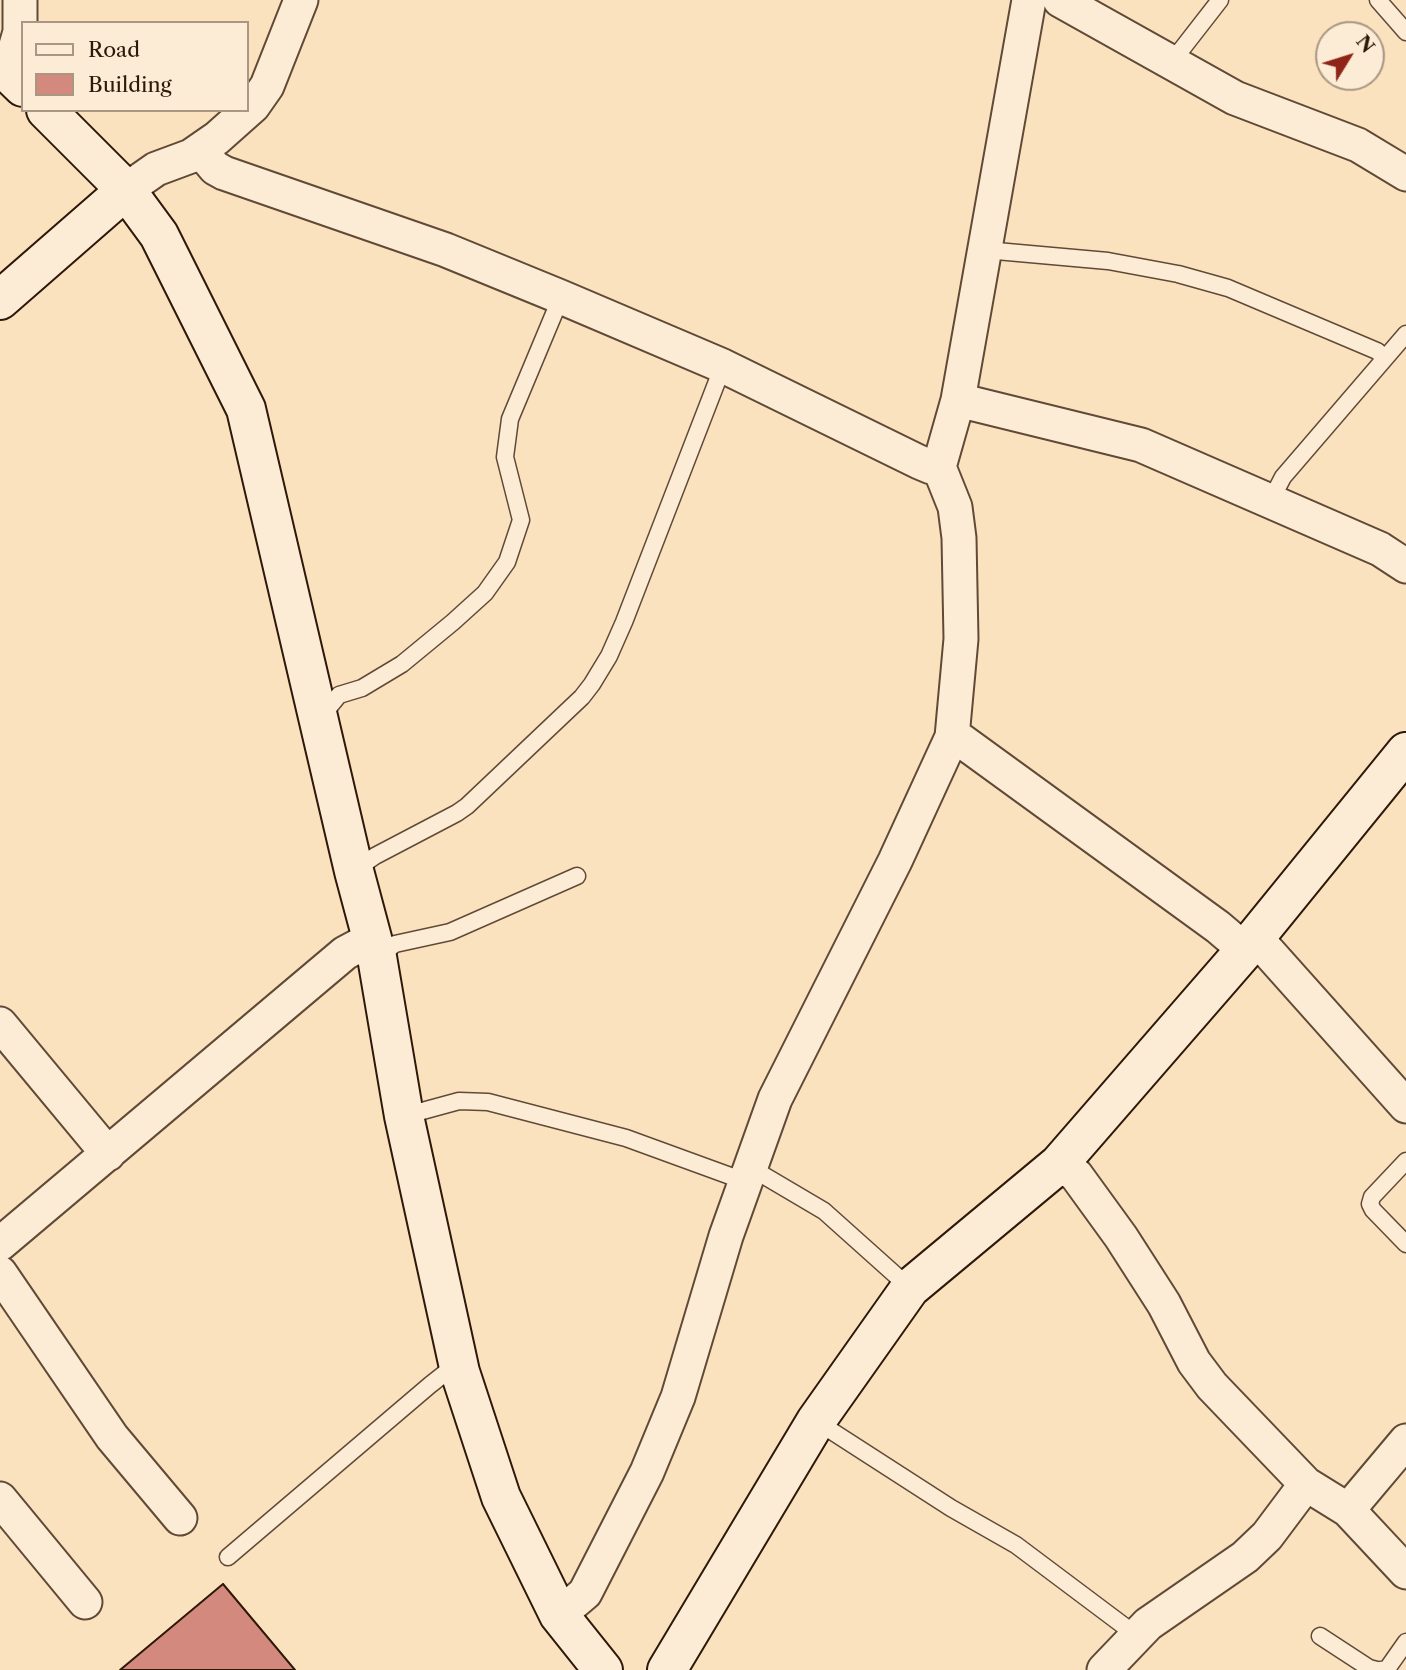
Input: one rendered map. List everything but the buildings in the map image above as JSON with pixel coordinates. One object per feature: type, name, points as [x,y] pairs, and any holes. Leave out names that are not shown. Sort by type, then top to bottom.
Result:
[{"type":"street","points":[[10,75],[20,32],[20,0]]},
{"type":"street","points":[[248,111],[267,86],[301,0]]},
{"type":"street","points":[[559,1615],[585,1592],[647,1472],[678,1397],[746,1175],[788,1072],[895,861],[952,737],[961,639],[959,538],[955,507],[939,467],[958,400],[1029,0]]},
{"type":"street","points":[[1060,0],[1171,63],[1256,107],[1358,145],[1406,174]]},
{"type":"street","points":[[48,112],[126,190],[159,234],[246,409],[354,872],[377,957],[404,1116],[460,1372],[501,1497],[559,1615],[603,1670]]},
{"type":"street","points":[[0,300],[126,190],[156,169],[200,150],[247,112]]},
{"type":"street","points":[[200,150],[215,168],[224,173],[446,250],[723,366],[919,462],[939,467]]},
{"type":"street","points":[[958,400],[1122,439],[1271,500],[1380,549],[1406,566]]},
{"type":"street","points":[[952,737],[962,741],[1218,927],[1245,950]]},
{"type":"street","points":[[667,1670],[816,1421],[910,1288],[1059,1164],[1245,950],[1406,752]]},
{"type":"street","points":[[1245,950],[1259,943],[1264,947],[1406,1106]]},
{"type":"street","points":[[0,1244],[345,953],[360,945],[377,957]]},
{"type":"street","points":[[0,1024],[108,1154]]},
{"type":"street","points":[[1059,1164],[1076,1175],[1121,1237],[1164,1304],[1194,1362],[1212,1386],[1306,1484],[1348,1510],[1406,1572]]},
{"type":"street","points":[[0,1273],[112,1437],[180,1518]]},
{"type":"street","points":[[1348,1510],[1406,1441]]},
{"type":"street","points":[[1106,1670],[1148,1624],[1245,1557],[1267,1536],[1306,1484]]},
{"type":"street","points":[[0,1499],[85,1602]]},
{"type":"lane","points":[[1171,63],[1220,0]]},
{"type":"lane","points":[[1378,0],[1406,32]]},
{"type":"lane","points":[[985,250],[1108,261],[1178,274],[1228,288],[1377,351],[1385,359]]},
{"type":"lane","points":[[319,720],[339,695],[362,688],[402,664],[453,622],[485,593],[507,562],[521,520],[505,457],[510,419],[561,298]]},
{"type":"lane","points":[[1271,500],[1283,477],[1406,334]]},
{"type":"lane","points":[[354,872],[375,856],[467,806],[582,697],[592,684],[610,656],[723,366]]},
{"type":"lane","points":[[377,957],[395,944],[450,932],[577,876]]},
{"type":"lane","points":[[404,1116],[459,1101],[488,1102],[626,1138],[746,1175],[763,1175],[824,1211],[910,1288]]},
{"type":"lane","points":[[1406,1161],[1372,1197],[1370,1204],[1406,1244]]},
{"type":"lane","points":[[228,1557],[430,1385],[449,1370],[460,1372]]},
{"type":"lane","points":[[816,1421],[951,1508],[1016,1545],[1124,1626],[1133,1638]]},
{"type":"lane","points":[[1320,1636],[1369,1668],[1379,1670],[1387,1669],[1406,1642]]}]
